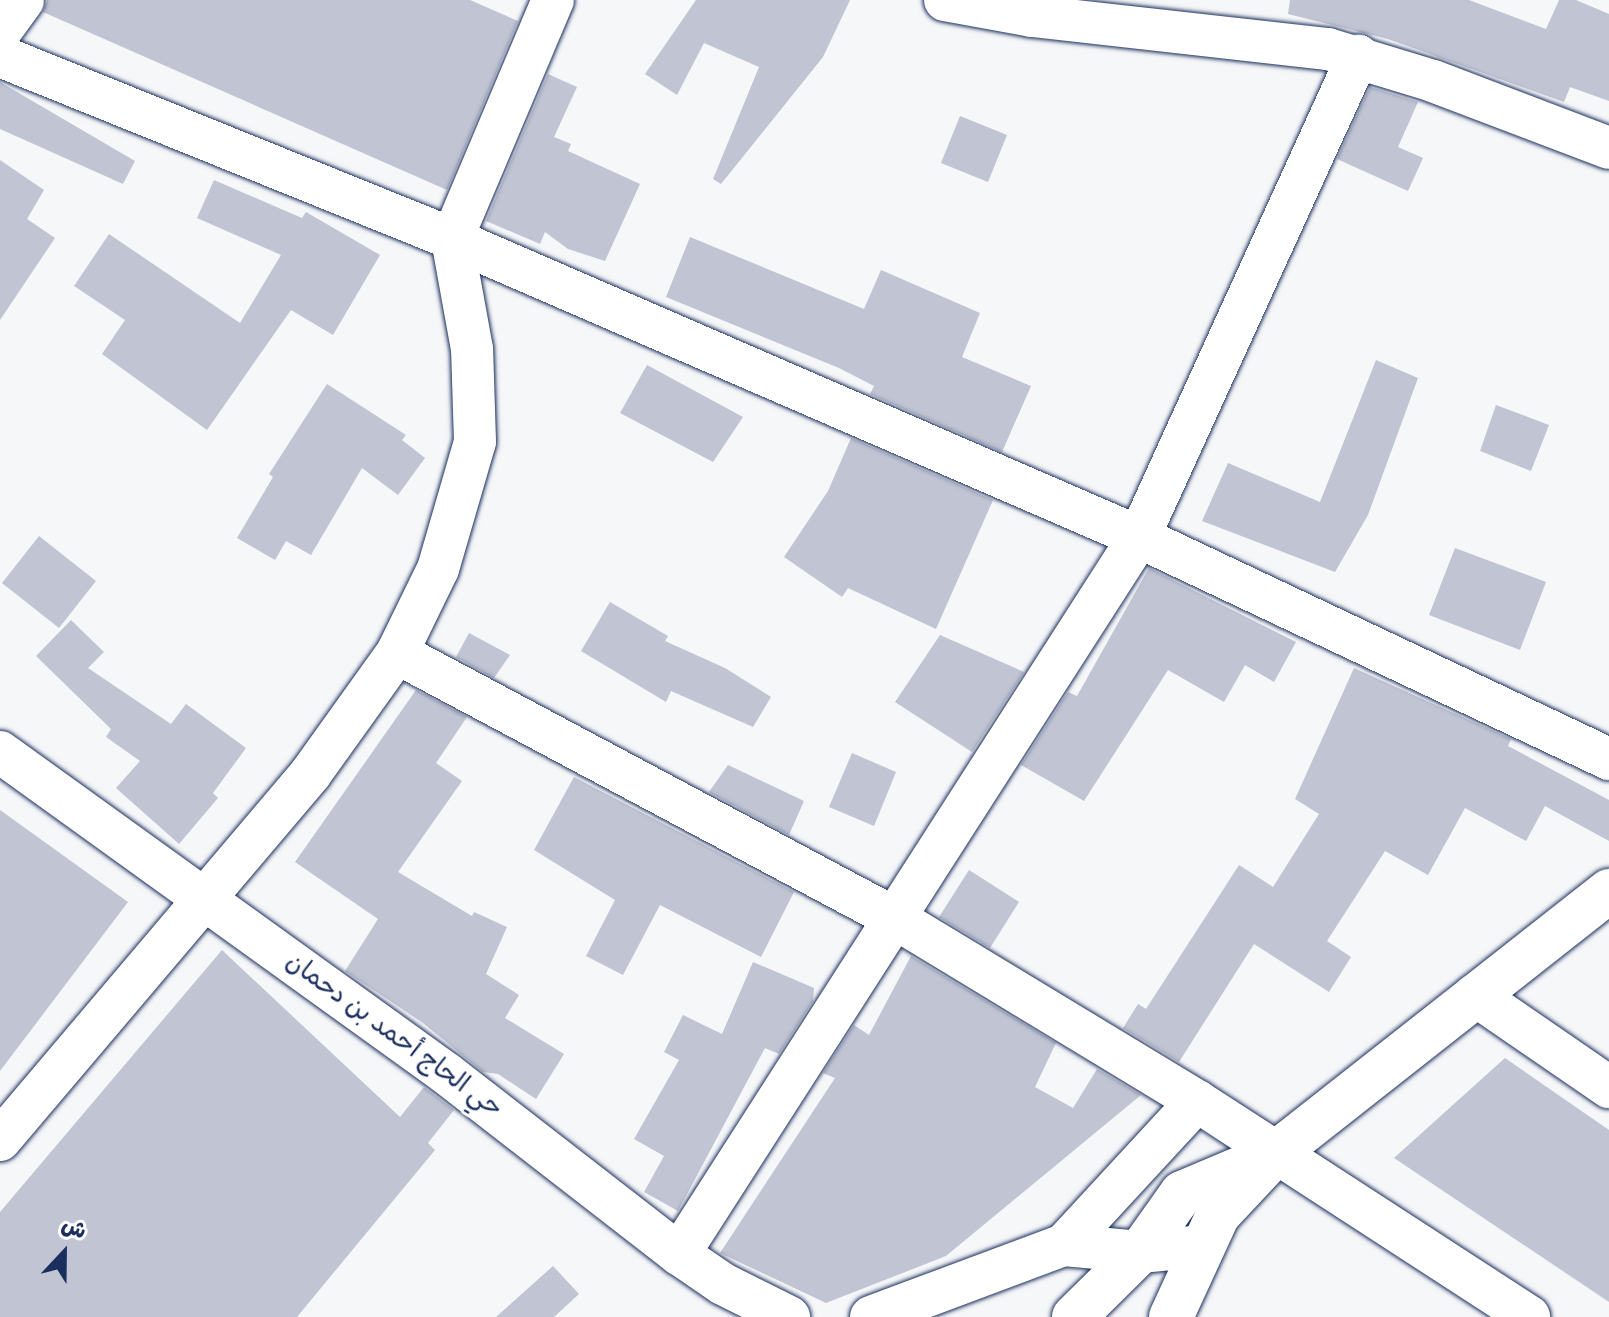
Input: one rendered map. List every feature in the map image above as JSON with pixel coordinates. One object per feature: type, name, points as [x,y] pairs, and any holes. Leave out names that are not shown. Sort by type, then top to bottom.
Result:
[{"type":"street","points":[[0,32],[23,0]]},
{"type":"street","points":[[945,0],[1032,16],[1281,42],[1358,56],[1609,148]]},
{"type":"street","points":[[0,1140],[311,773],[397,653],[438,569],[475,442],[472,349],[452,239],[540,4]]},
{"type":"street","points":[[0,56],[452,239],[1139,537],[1609,759]]},
{"type":"street","points":[[679,1254],[898,920],[1139,537],[1358,56]]},
{"type":"street","points":[[397,653],[898,920],[1197,1101],[1529,1317]]},
{"type":"street","name":"حي الحاج أحمد بن دحمان","points":[[0,752],[447,1074],[679,1254],[723,1284],[789,1317]]},
{"type":"street","points":[[1171,1317],[1218,1215],[1276,1153],[1609,891]]},
{"type":"street","points":[[1475,995],[1609,1087]]},
{"type":"street","points":[[1064,1245],[1197,1101]]},
{"type":"street","points":[[1074,1317],[1140,1252],[1182,1193],[1276,1153]]},
{"type":"street","points":[[871,1317],[1064,1245],[1140,1252],[1202,1246]]},
{"type":"building","points":[[47,0],[470,0],[518,21],[447,190],[43,12]]},
{"type":"building","points":[[696,0],[850,0],[823,57],[721,184],[713,179],[759,67],[704,43],[677,95],[645,74]]},
{"type":"building","points":[[1290,0],[1469,0],[1546,29],[1559,0],[1576,0],[1609,14],[1609,101],[1570,87],[1564,102],[1388,39],[1288,14]]},
{"type":"building","points":[[548,74],[577,87],[554,137],[571,144],[568,151],[640,184],[605,261],[568,249],[545,232],[540,244],[486,221]]},
{"type":"building","points":[[0,82],[135,161],[123,184],[0,129]]},
{"type":"building","points":[[1370,87],[1418,102],[1398,147],[1423,158],[1408,191],[1337,159]]},
{"type":"building","points":[[960,116],[1007,135],[988,182],[941,163]]},
{"type":"building","points":[[0,160],[44,190],[27,219],[55,238],[0,320]]},
{"type":"building","points":[[214,180],[302,218],[306,212],[380,255],[333,335],[291,310],[207,430],[102,354],[125,320],[74,286],[109,234],[240,323],[281,255],[197,218]]},
{"type":"building","points":[[690,237],[864,309],[881,270],[980,313],[962,357],[1031,386],[1002,452],[870,394],[874,386],[839,368],[666,297]]},
{"type":"building","points":[[1376,360],[1418,378],[1368,515],[1335,572],[1202,521],[1228,463],[1320,502]]},
{"type":"building","points":[[647,365],[743,417],[713,462],[620,413]]},
{"type":"building","points":[[327,384],[406,435],[402,440],[425,458],[398,495],[362,468],[311,555],[286,541],[275,560],[237,538],[273,477],[269,474]]},
{"type":"building","points":[[1496,405],[1549,425],[1531,471],[1480,451]]},
{"type":"building","points":[[851,438],[993,500],[936,629],[848,588],[842,597],[784,557],[828,491]]},
{"type":"building","points":[[39,536],[96,581],[59,628],[2,583]]},
{"type":"building","points":[[1455,548],[1546,582],[1520,650],[1429,615]]},
{"type":"building","points":[[1149,568],[1296,642],[1274,682],[1245,665],[1224,702],[1168,670],[1084,801],[1021,765],[1068,692],[1077,696]]},
{"type":"building","points":[[610,602],[668,636],[665,641],[725,668],[771,697],[753,727],[671,691],[666,702],[581,651]]},
{"type":"building","points":[[71,620],[104,652],[88,668],[171,724],[186,704],[246,748],[213,793],[218,798],[179,844],[116,788],[140,761],[106,737],[111,729],[36,656]]},
{"type":"building","points":[[469,633],[510,655],[494,678],[456,657]]},
{"type":"building","points":[[940,635],[1024,672],[972,752],[895,702]]},
{"type":"building","points":[[1354,668],[1511,739],[1508,746],[1609,800],[1609,841],[1545,806],[1526,841],[1465,808],[1428,875],[1385,851],[1327,941],[1351,957],[1329,992],[1254,944],[1179,1062],[1123,1028],[1138,1004],[1146,1009],[1239,865],[1273,887],[1319,814],[1295,799]]},
{"type":"building","points":[[416,690],[467,717],[436,763],[462,781],[398,872],[472,916],[474,912],[507,927],[486,974],[519,995],[505,1018],[564,1054],[536,1099],[498,1074],[483,1072],[423,1023],[345,971],[378,919],[295,862]]},
{"type":"building","points":[[852,753],[896,772],[874,826],[829,807]]},
{"type":"building","points":[[728,765],[804,801],[789,835],[709,792]]},
{"type":"building","points":[[574,777],[794,892],[761,957],[660,905],[623,975],[586,956],[615,900],[534,850]]},
{"type":"building","points":[[0,810],[128,902],[0,1071]]},
{"type":"building","points":[[969,870],[1019,902],[990,948],[939,917]]},
{"type":"building","points":[[222,950],[400,1117],[424,1087],[454,1110],[428,1143],[435,1150],[297,1317],[0,1317],[0,1212]]},
{"type":"building","points":[[911,956],[1056,1043],[1035,1087],[1073,1108],[1097,1069],[1141,1095],[946,1256],[826,1303],[720,1253],[835,1078],[823,1073],[854,1025],[869,1035]]},
{"type":"building","points":[[753,962],[814,988],[813,1001],[779,1054],[765,1048],[678,1211],[644,1192],[664,1156],[634,1139],[679,1060],[664,1052],[683,1015],[722,1034]]},
{"type":"building","points":[[1505,1058],[1609,1130],[1609,1302],[1394,1158]]},
{"type":"building","points":[[553,1266],[579,1294],[554,1317],[496,1317]]}]
